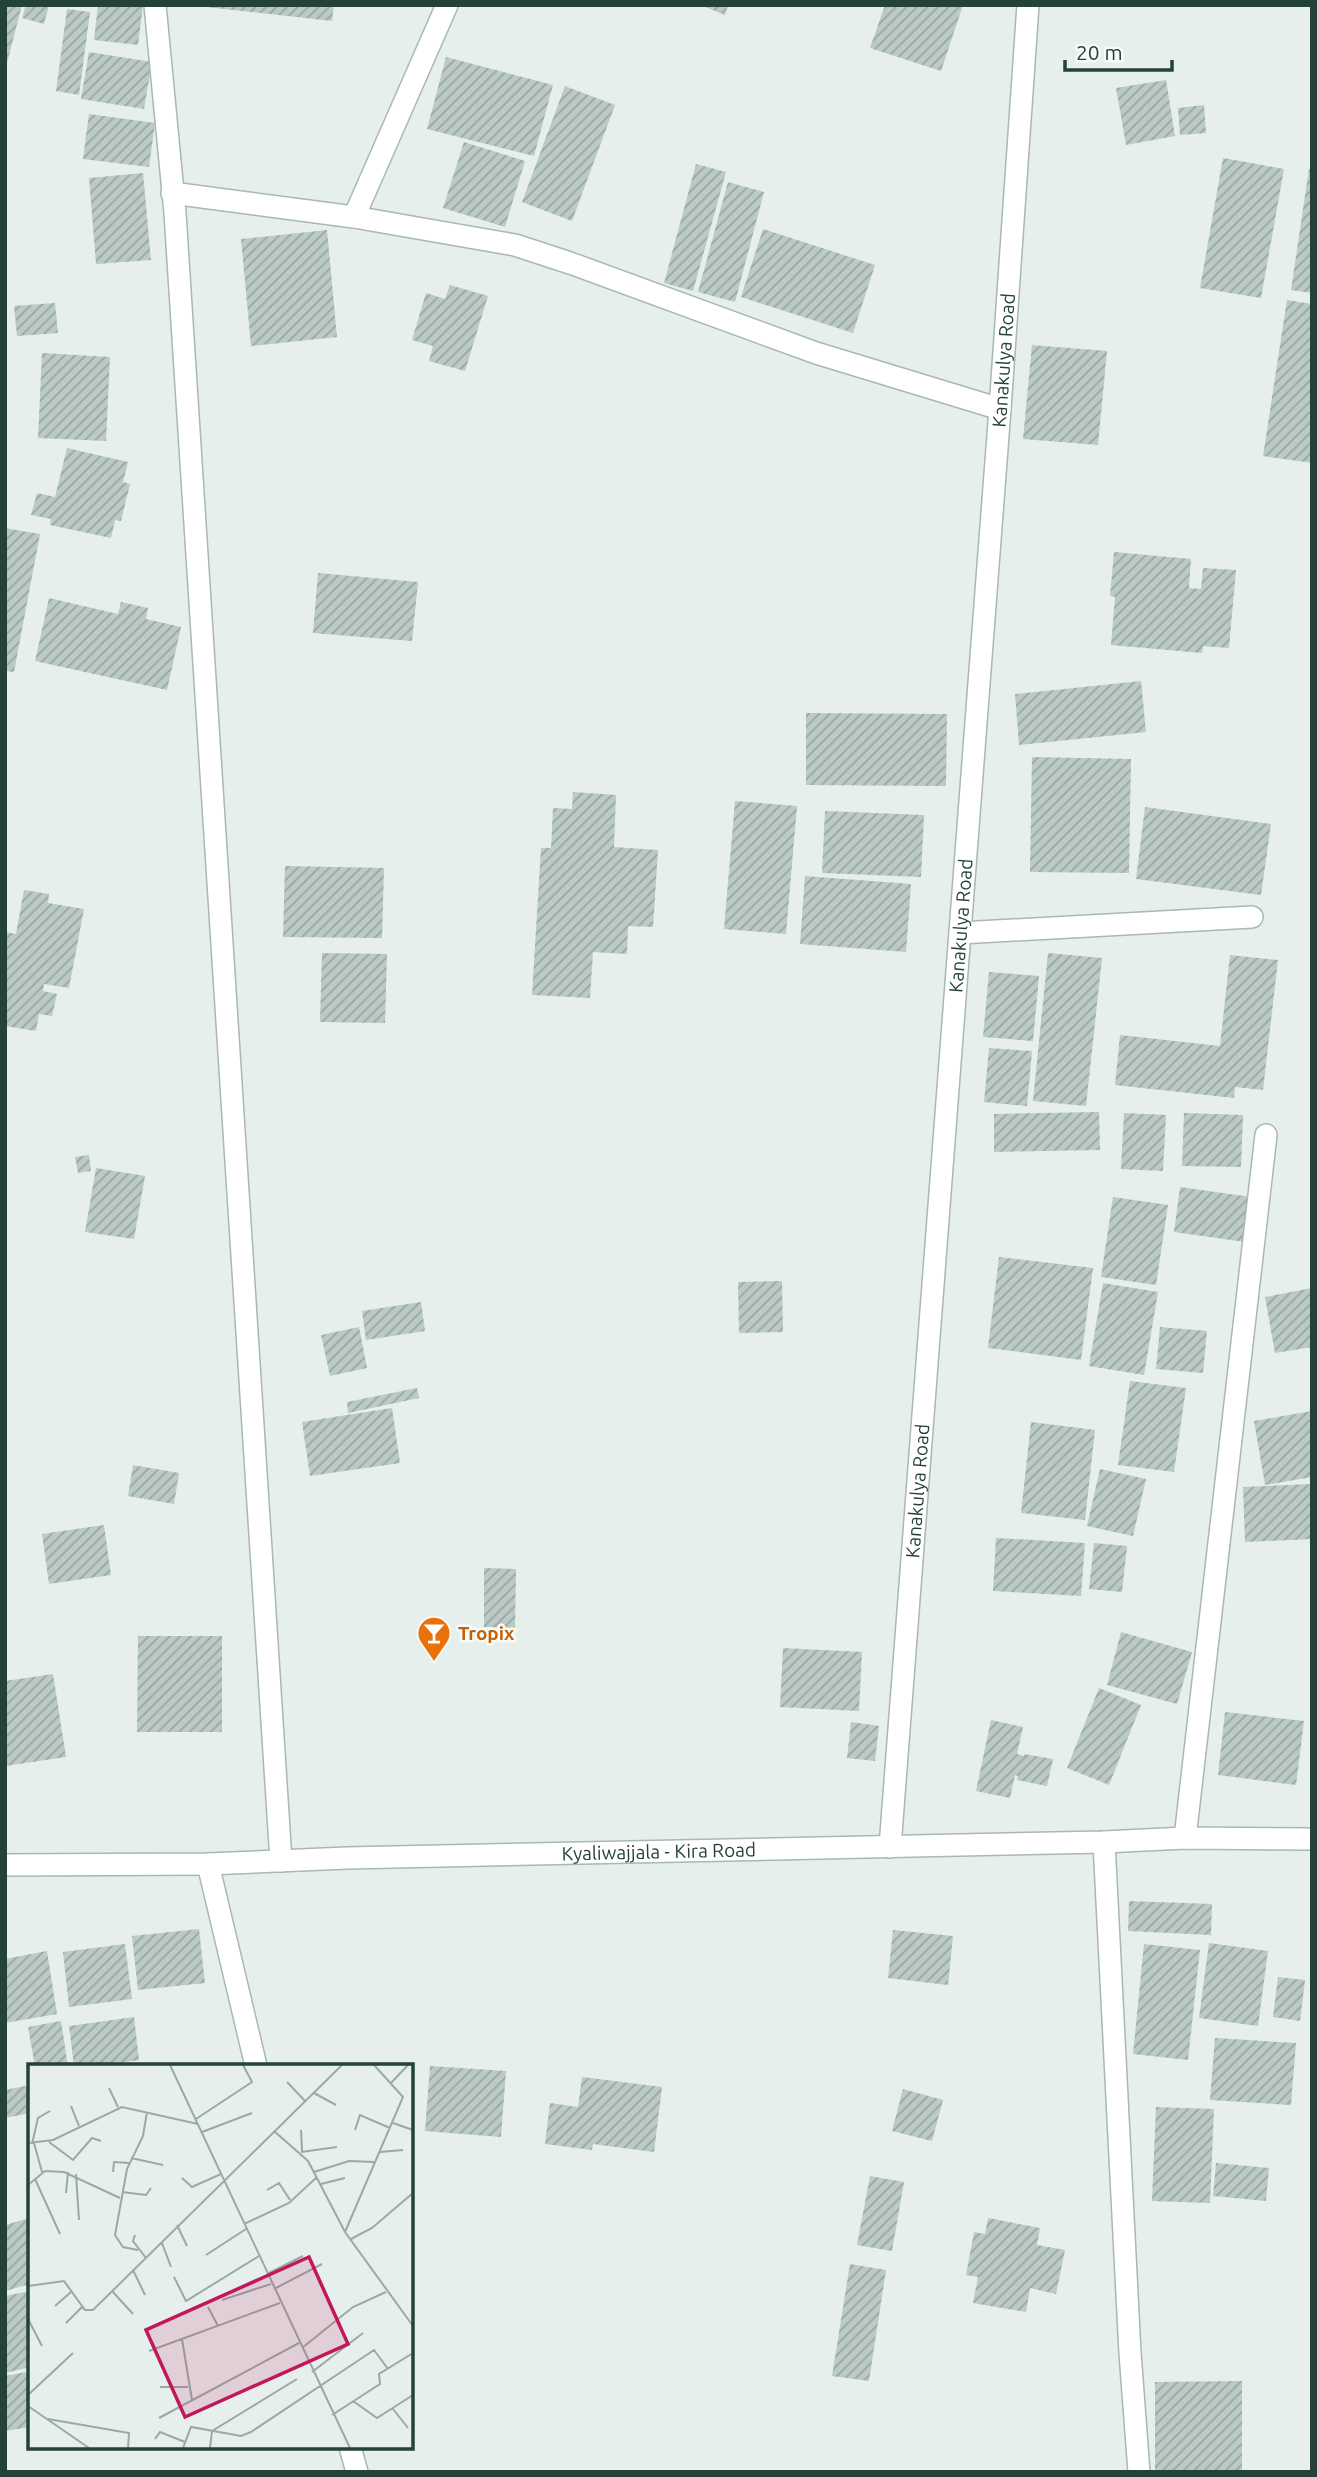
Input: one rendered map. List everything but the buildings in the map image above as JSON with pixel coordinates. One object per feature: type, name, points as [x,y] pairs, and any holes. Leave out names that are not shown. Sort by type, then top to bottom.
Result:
[{"type":"street","points":[[155,5],[172,193],[281,1861]]},
{"type":"street","points":[[354,217],[447,5]]},
{"type":"street","name":"Kanakulya Road","points":[[890,1847],[1000,409],[1028,5]]},
{"type":"street","points":[[172,193],[354,217],[515,245],[816,353],[1000,409]]},
{"type":"street","points":[[960,933],[1252,918]]},
{"type":"street","points":[[1185,1838],[1266,1135]]},
{"type":"street","name":"Kyaliwajjala - Kira Road","points":[[5,1865],[208,1864],[1185,1838],[1312,1839]]},
{"type":"street","points":[[1104,1842],[1130,2353],[1139,2472]]},
{"type":"street","points":[[208,1864],[256,2064]]},
{"type":"street","points":[[351,2449],[357,2472]]},
{"type":"place","name":"Tropix","points":[[434,1663]]}]
